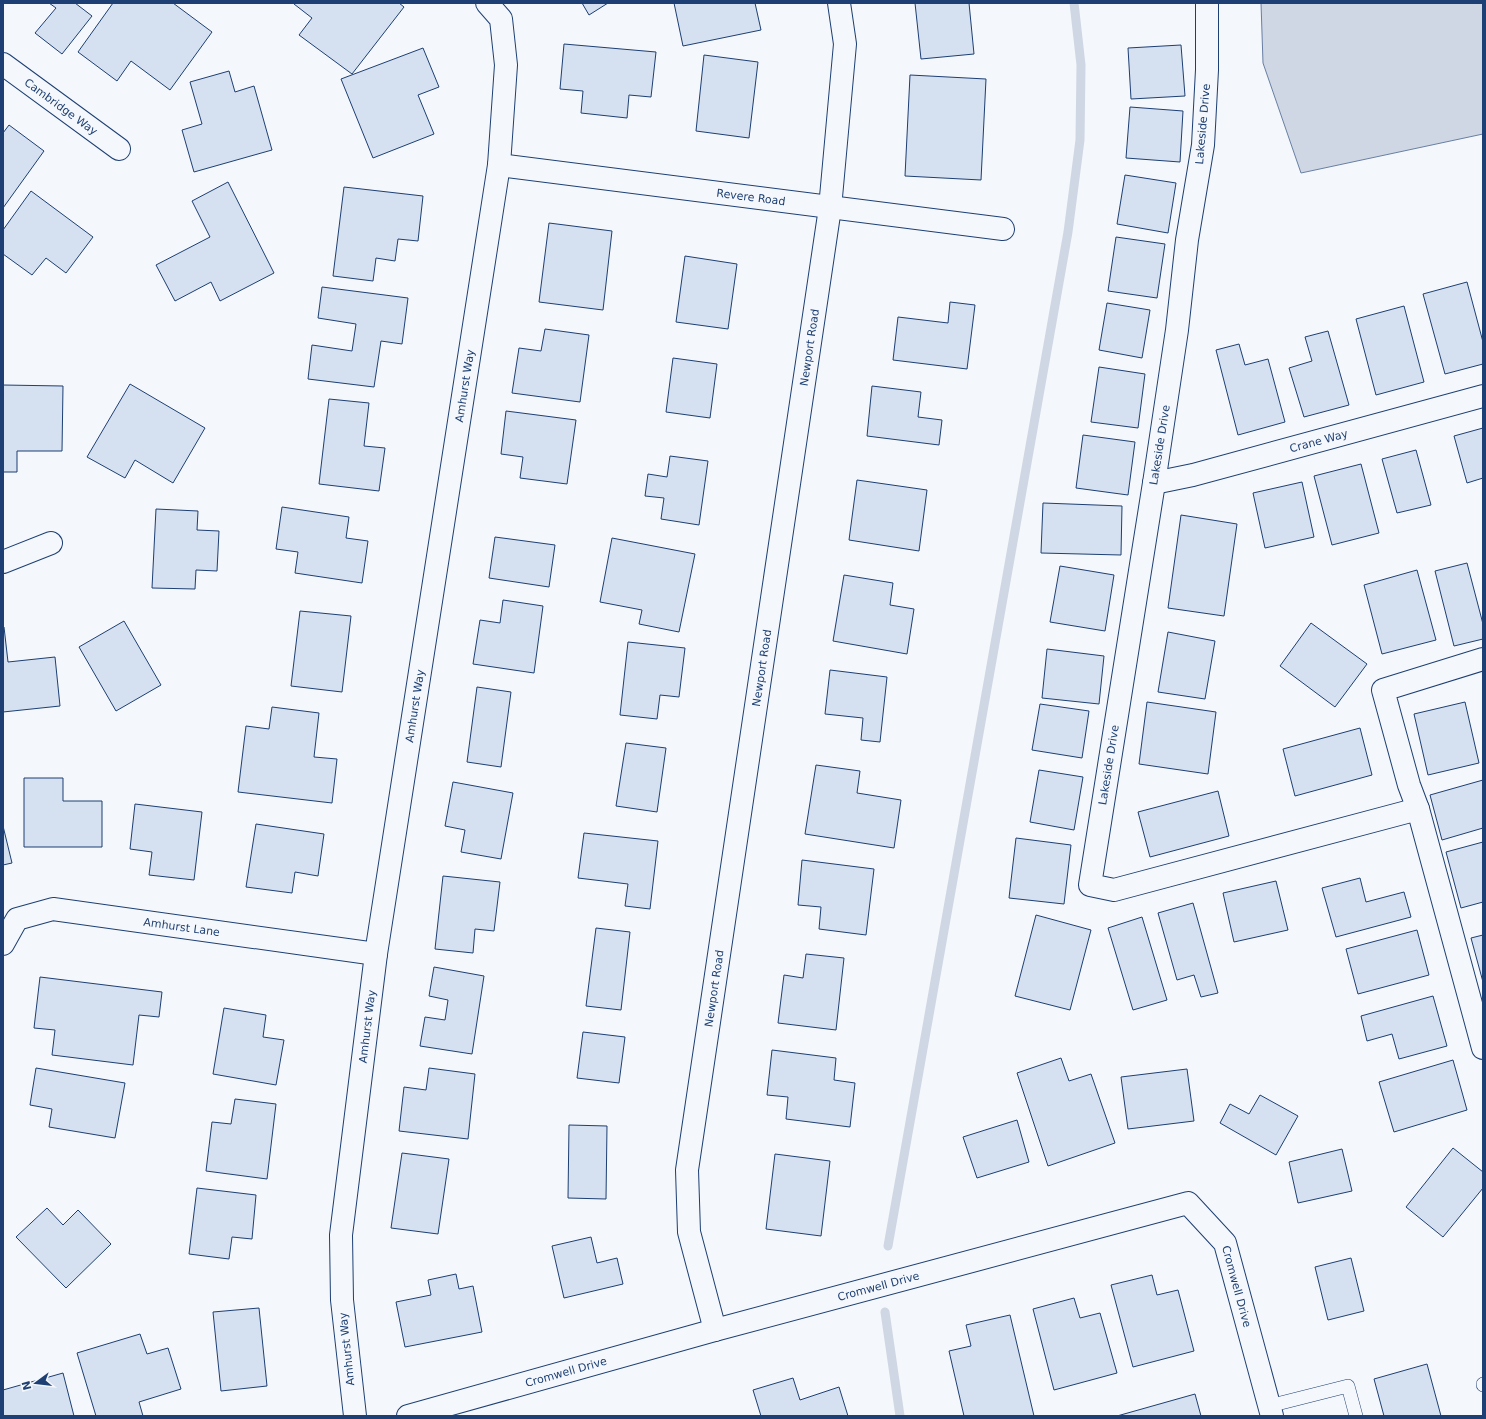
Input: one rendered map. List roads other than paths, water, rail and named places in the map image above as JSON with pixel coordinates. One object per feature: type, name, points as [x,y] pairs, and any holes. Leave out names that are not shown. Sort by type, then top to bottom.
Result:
[{"type":"street","name":"Amhurst Way","points":[[355,1416],[342,1300],[341,1235],[376,954],[499,165],[506,66],[501,19],[487,3]]},
{"type":"street","name":"Newport Road","points":[[715,1330],[689,1232],[687,1170],[830,208],[845,44],[839,3]]},
{"type":"street","name":"Lakeside Drive","points":[[1207,3],[1207,70],[1203,145],[1187,240],[1177,330],[1154,483],[1090,886],[1114,890],[1418,809]]},
{"type":"street","name":"Cambridge Way","points":[[3,64],[119,149]]},
{"type":"street","name":"Revere Road","points":[[499,165],[1003,229]]},
{"type":"street","name":"Crane Way","points":[[1154,483],[1201,473],[1483,396]]},
{"type":"street","points":[[3,562],[52,543]]},
{"type":"street","points":[[1483,659],[1383,690],[1409,785],[1418,809],[1483,1048]]},
{"type":"street","name":"Amhurst Lane","points":[[3,944],[18,919],[53,909],[376,954]]},
{"type":"street","name":"Cromwell Drive","points":[[408,1416],[715,1330],[1188,1203],[1225,1243],[1270,1411]]},
{"type":"lane","points":[[1270,1411],[1348,1386],[1356,1416]]},
{"type":"waterway","points":[[888,1246],[1068,232],[1080,140],[1081,65],[1074,3]]},
{"type":"waterway","points":[[885,1312],[900,1416]]}]
